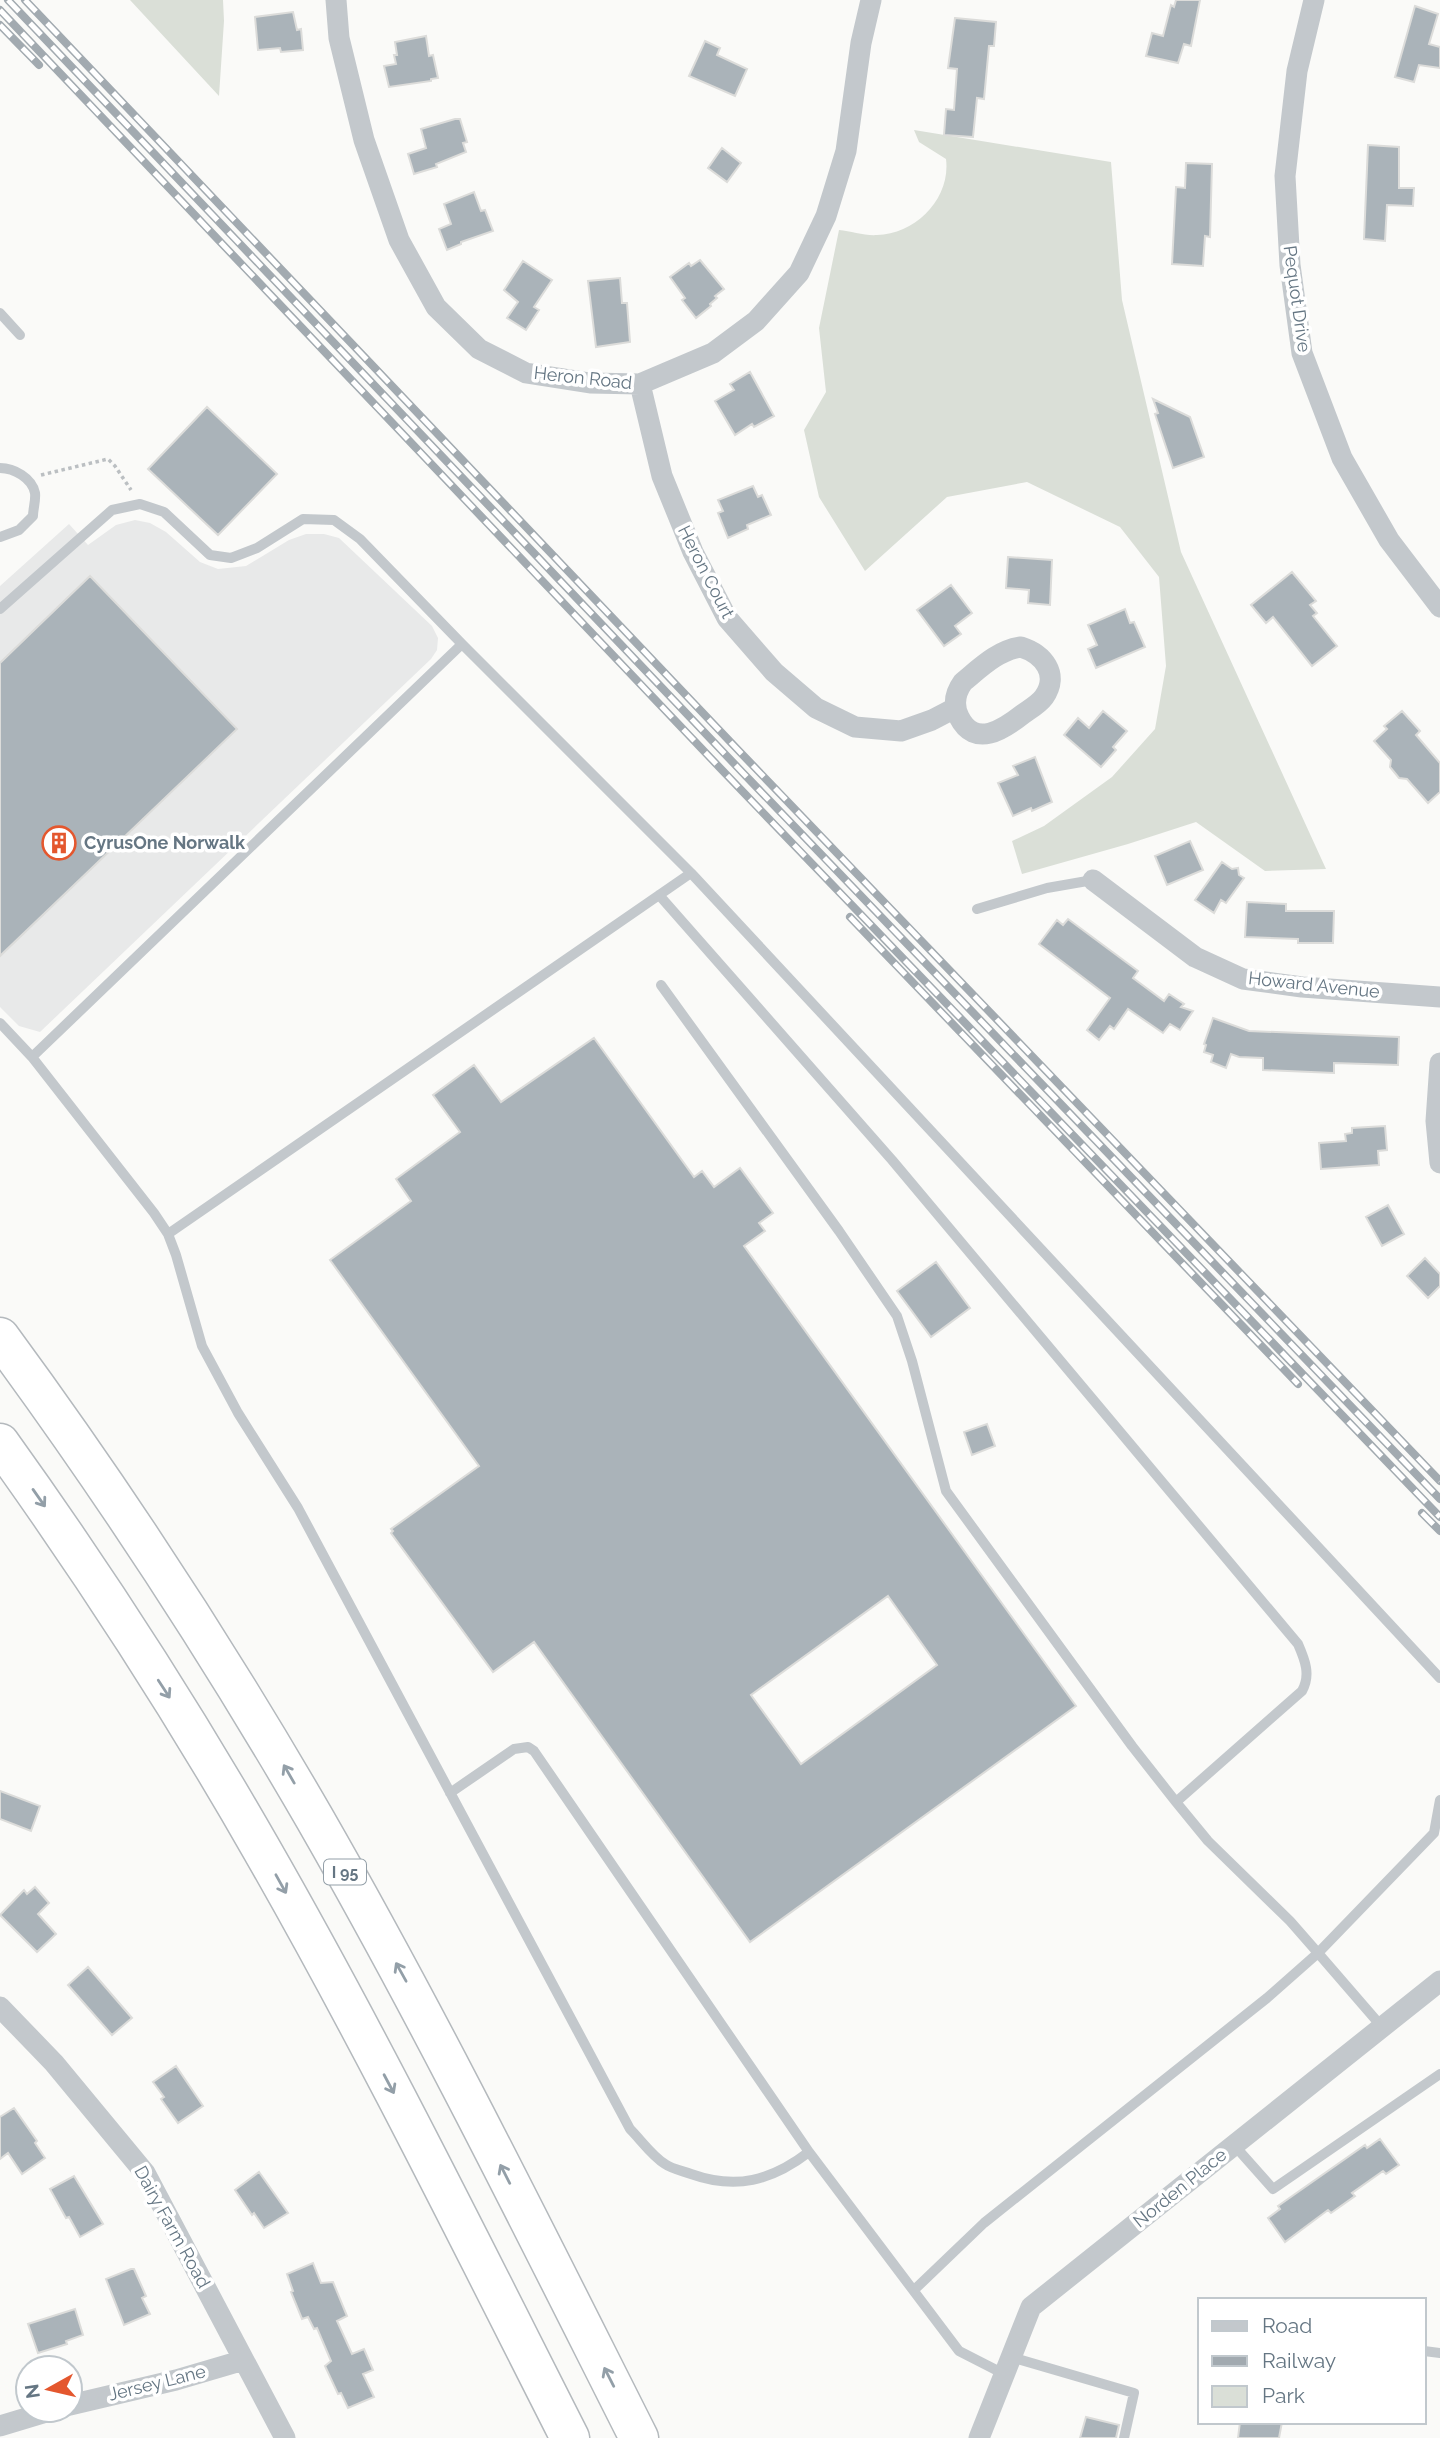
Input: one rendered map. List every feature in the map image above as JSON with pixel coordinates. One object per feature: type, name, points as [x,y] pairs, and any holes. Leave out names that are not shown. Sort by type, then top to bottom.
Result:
[{"type":"highway","name":"I 95","points":[[0,1336],[82,1451],[158,1565],[246,1702],[315,1819],[418,2004],[639,2438]]},
{"type":"highway","points":[[0,1443],[65,1535],[146,1660],[262,1850],[381,2068],[570,2438]]},
{"type":"street","name":"Heron Road","points":[[336,0],[339,38],[364,140],[399,240],[436,307],[479,349],[526,373],[590,383],[640,384],[713,353],[756,321],[799,273],[826,216],[846,151],[861,43],[871,0]]},
{"type":"street","name":"Pequot Drive","points":[[1314,0],[1297,71],[1285,176],[1290,265],[1302,353],[1342,458],[1389,540],[1440,607]]},
{"type":"street","name":"Heron Court","points":[[640,384],[662,476],[693,552],[727,618],[774,672],[816,708],[855,727],[901,731],[956,708]]},
{"type":"street","points":[[1009,649],[1034,651],[1048,670],[1050,681],[1045,695],[1004,729],[993,734],[968,728],[956,708],[955,698],[963,682],[1009,649]]},
{"type":"street","name":"Howard Avenue","points":[[1093,880],[1195,957],[1243,979],[1302,987],[1440,997]]},
{"type":"street","points":[[1440,1063],[1436,1121],[1440,1163]]},
{"type":"street","name":"Norden Place","points":[[979,2438],[1031,2307],[1440,1981]]},
{"type":"street","name":"Dairy Farm Road","points":[[0,2007],[54,2063],[145,2173],[285,2438]]},
{"type":"street","name":"Jersey Lane","points":[[84,2402],[176,2380],[244,2360]]},
{"type":"lane","points":[[0,313],[20,335]]},
{"type":"lane","points":[[0,468],[25,475],[35,492],[33,516],[19,530],[0,537]]},
{"type":"lane","points":[[0,609],[111,510],[140,504],[164,512],[210,555],[231,558],[257,548],[303,519],[334,520],[360,539],[462,645],[691,873],[1440,1678]]},
{"type":"lane","points":[[32,1057],[462,645]]},
{"type":"lane","points":[[168,1234],[691,873]]},
{"type":"lane","points":[[977,909],[1047,888],[1093,880]]},
{"type":"lane","points":[[659,895],[892,1160],[1298,1644],[1307,1669],[1307,1682],[1302,1691],[1177,1802]]},
{"type":"lane","points":[[661,985],[839,1231],[897,1316],[929,1419],[946,1491],[1124,1735],[1208,1841],[1290,1921],[1382,2027]]},
{"type":"lane","points":[[0,1023],[32,1057],[168,1234],[202,1346],[238,1413],[298,1508],[630,2129],[664,2164],[704,2178],[734,2183],[781,2171],[809,2152]]},
{"type":"lane","points":[[450,1793],[514,1749],[528,1747],[534,1751],[809,2152],[960,2351],[1008,2365],[1134,2393],[1124,2438]]},
{"type":"lane","points":[[914,2290],[984,2223],[1257,2007],[1318,1953],[1434,1833],[1440,1800]]},
{"type":"lane","points":[[1234,2145],[1273,2189],[1440,2074]]},
{"type":"path","points":[[25,475],[48,474],[108,459],[140,504]]},
{"type":"shaded area","points":[[135,520],[150,523],[166,532],[200,562],[218,569],[246,566],[289,540],[306,534],[324,534],[339,538],[432,626],[438,638],[437,650],[431,659],[40,1032],[19,1026],[0,1007],[0,586],[69,524],[88,545],[116,525]]},
{"type":"green space","points":[[130,0],[223,0],[219,96]]},
{"type":"green space","points":[[914,130],[1111,162],[1122,300],[1181,552],[1326,869],[1265,871],[1196,822],[1022,874],[1012,841],[1044,826],[1112,777],[1155,729],[1166,666],[1159,577],[1120,527],[1027,482],[947,497],[865,571],[819,497],[804,430],[826,392],[819,328],[839,230],[872,235],[891,233],[917,221],[937,200],[943,187],[946,159],[919,142]]},
{"type":"building","points":[[1176,0],[1200,0],[1191,46],[1184,44],[1178,63],[1146,56],[1152,33],[1163,36],[1171,5],[1174,7]]},
{"type":"building","points":[[1415,6],[1438,14],[1429,44],[1440,47],[1440,68],[1419,65],[1414,82],[1395,77]]},
{"type":"building","points":[[293,12],[297,30],[301,29],[303,50],[258,50],[255,17]]},
{"type":"building","points":[[955,18],[996,22],[994,46],[989,46],[984,99],[977,98],[973,137],[944,135],[946,109],[954,110],[957,69],[948,68]]},
{"type":"building","points":[[426,36],[429,56],[433,55],[438,78],[389,87],[384,66],[396,64],[395,42]]},
{"type":"building","points":[[705,41],[720,48],[717,55],[747,69],[735,96],[689,76]]},
{"type":"building","points":[[460,119],[467,142],[463,143],[466,152],[436,164],[437,167],[414,174],[408,154],[426,148],[421,129]]},
{"type":"building","points":[[1368,145],[1399,147],[1399,188],[1414,188],[1413,206],[1387,205],[1385,241],[1364,239]]},
{"type":"building","points":[[722,148],[741,163],[727,182],[708,168]]},
{"type":"building","points":[[1186,163],[1212,164],[1210,237],[1205,236],[1203,266],[1172,264],[1176,187],[1185,188]]},
{"type":"building","points":[[474,192],[493,231],[447,250],[439,229],[451,224],[444,204]]},
{"type":"building","points":[[700,260],[724,289],[715,296],[717,298],[711,306],[696,318],[682,300],[685,298],[670,277],[689,263],[691,266]]},
{"type":"building","points":[[523,261],[552,280],[534,307],[539,310],[526,330],[507,318],[518,302],[504,290]]},
{"type":"building","points":[[620,278],[622,303],[627,303],[630,342],[596,347],[588,281]]},
{"type":"building","points":[[750,372],[774,416],[754,427],[752,424],[735,435],[715,401],[734,390],[730,384]]},
{"type":"building","points":[[1153,399],[1190,417],[1204,457],[1173,468],[1155,414],[1158,413]]},
{"type":"building","points":[[207,407],[277,474],[218,535],[148,469]]},
{"type":"building","points":[[753,486],[758,497],[762,495],[771,515],[747,525],[748,529],[728,538],[718,513],[723,511],[718,500]]},
{"type":"building","points":[[1008,557],[1052,560],[1050,605],[1028,603],[1029,590],[1006,588]]},
{"type":"building","points":[[1292,572],[1316,601],[1310,605],[1317,613],[1313,616],[1337,646],[1312,666],[1273,617],[1266,623],[1251,605]]},
{"type":"building","name":"CyrusOne Norwalk","points":[[90,576],[237,729],[0,956],[0,663]]},
{"type":"building","points":[[951,585],[972,613],[955,626],[961,634],[944,646],[917,610]]},
{"type":"building","points":[[1125,609],[1145,647],[1096,668],[1088,649],[1097,645],[1088,625]]},
{"type":"building","points":[[1103,711],[1127,731],[1113,747],[1116,750],[1101,767],[1064,735],[1078,718],[1089,728]]},
{"type":"building","points":[[1402,711],[1420,731],[1416,735],[1440,763],[1440,792],[1428,803],[1407,779],[1399,778],[1390,767],[1391,760],[1374,741],[1387,729],[1384,726]]},
{"type":"building","points":[[1035,757],[1052,802],[1013,816],[998,783],[1018,775],[1013,766]]},
{"type":"building","points":[[1190,841],[1203,870],[1167,885],[1155,856]]},
{"type":"building","points":[[1222,862],[1232,869],[1238,868],[1239,875],[1244,878],[1226,903],[1221,900],[1214,913],[1195,900]]},
{"type":"building","points":[[1247,902],[1286,904],[1286,911],[1334,911],[1333,943],[1298,943],[1298,939],[1245,937]]},
{"type":"building","points":[[1068,919],[1138,971],[1133,978],[1164,1001],[1169,994],[1184,1004],[1181,1007],[1193,1011],[1180,1030],[1170,1024],[1163,1033],[1128,1009],[1114,1029],[1110,1026],[1099,1040],[1087,1030],[1110,998],[1039,944],[1057,920],[1063,925]]},
{"type":"building","points":[[1213,1018],[1249,1031],[1399,1037],[1398,1065],[1334,1063],[1334,1073],[1263,1070],[1263,1058],[1231,1054],[1226,1068],[1211,1062],[1213,1055],[1204,1052]]},
{"type":"building","points":[[594,1038],[694,1177],[702,1171],[714,1187],[740,1168],[773,1213],[759,1223],[765,1231],[744,1246],[1076,1706],[750,1942],[534,1642],[493,1672],[391,1533],[391,1529],[479,1466],[330,1260],[411,1201],[396,1179],[460,1132],[433,1095],[474,1065],[501,1102]],"holes":[[[888,1596],[937,1665],[801,1764],[751,1695]]]},
{"type":"building","points":[[1385,1126],[1387,1150],[1378,1151],[1379,1165],[1321,1169],[1319,1143],[1346,1141],[1345,1134],[1352,1133],[1352,1128]]},
{"type":"building","points":[[1388,1205],[1404,1234],[1382,1246],[1366,1217]]},
{"type":"building","points":[[1425,1258],[1440,1274],[1440,1286],[1428,1298],[1407,1276]]},
{"type":"building","points":[[936,1262],[970,1308],[931,1337],[897,1291]]},
{"type":"building","points":[[987,1424],[995,1446],[972,1455],[964,1432]]},
{"type":"building","points":[[0,1791],[40,1806],[31,1831],[0,1819]]},
{"type":"building","points":[[35,1887],[49,1903],[38,1914],[56,1934],[37,1952],[0,1915],[24,1890],[27,1894]]},
{"type":"building","points":[[88,1967],[132,2018],[112,2035],[68,1985]]},
{"type":"building","points":[[176,2066],[203,2106],[178,2123],[153,2082]]},
{"type":"building","points":[[14,2108],[37,2141],[35,2143],[45,2158],[22,2174],[8,2153],[0,2159],[0,2117]]},
{"type":"building","points":[[1380,2139],[1399,2165],[1386,2174],[1383,2171],[1352,2193],[1355,2196],[1331,2213],[1328,2210],[1285,2242],[1268,2218],[1280,2209],[1278,2206],[1365,2145],[1367,2148]]},
{"type":"building","points":[[259,2172],[288,2213],[264,2228],[235,2190]]},
{"type":"building","points":[[74,2176],[103,2224],[80,2237],[50,2189]]},
{"type":"building","points":[[313,2263],[321,2283],[333,2282],[347,2316],[337,2321],[352,2354],[364,2349],[373,2370],[363,2374],[374,2397],[348,2408],[325,2366],[331,2361],[317,2328],[314,2329],[308,2317],[302,2319],[291,2292],[293,2291],[287,2274]]},
{"type":"building","points":[[134,2269],[146,2296],[142,2298],[150,2314],[124,2325],[106,2279]]},
{"type":"building","points":[[75,2309],[83,2335],[66,2341],[67,2344],[38,2353],[28,2324]]},
{"type":"building","points":[[1086,2417],[1119,2425],[1116,2438],[1080,2438]]},
{"type":"building","points":[[1240,2424],[1282,2424],[1279,2438],[1238,2438]]},
{"type":"railway","points":[[8,0],[743,773],[1440,1499]]},
{"type":"railway","points":[[25,0],[740,752],[1440,1481]]},
{"type":"railway","points":[[0,10],[721,769],[1440,1517]]},
{"type":"railway","points":[[0,25],[39,65]]},
{"type":"railway","points":[[850,917],[1298,1384]]},
{"type":"railway","points":[[1422,1513],[1440,1531]]},
{"type":"place","name":"CyrusOne Norwalk","points":[[59,843]]}]
